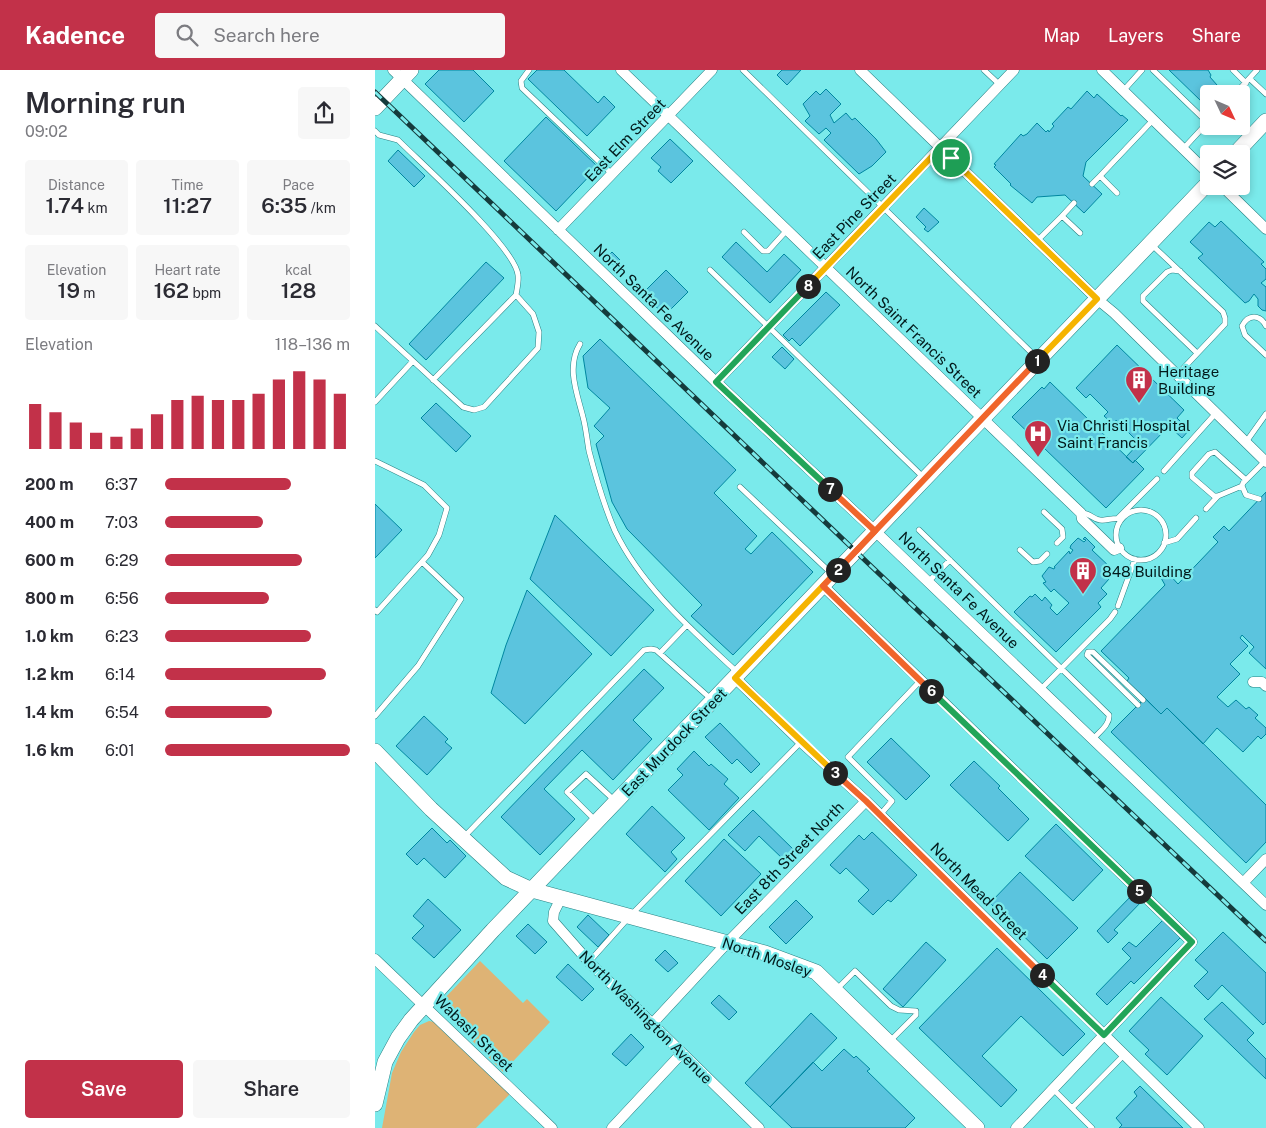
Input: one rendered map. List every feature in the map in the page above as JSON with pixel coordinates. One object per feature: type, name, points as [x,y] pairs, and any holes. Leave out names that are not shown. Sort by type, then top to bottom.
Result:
[{"type":"street","name":"North Saint Francis Street","points":[[621,70],[1081,514],[1082,519],[1113,550],[1119,548]]},
{"type":"street","name":"East Elm Street","points":[[559,230],[712,70]]},
{"type":"street","points":[[860,70],[1266,461]]},
{"type":"street","name":"East Pine Street","points":[[716,382],[1014,70]]},
{"type":"street","points":[[1102,70],[1200,165]]},
{"type":"street","points":[[375,108],[402,73]]},
{"type":"street","name":"North Santa Fe Avenue","points":[[402,73],[559,230],[716,382],[875,531],[1243,883],[1264,898]]},
{"type":"street","points":[[1243,145],[1266,121]]},
{"type":"street","name":"East Murdock Street","points":[[375,1104],[389,1053],[423,1005],[1200,191]]},
{"type":"street","points":[[1230,195],[1266,229]]},
{"type":"street","points":[[828,580],[921,680],[1192,942],[1016,1128]]},
{"type":"street","name":"North Mead Street","points":[[737,676],[801,742],[866,801],[1199,1128]]},
{"type":"street","points":[[1253,682],[1262,682],[1266,686]]},
{"type":"street","points":[[375,751],[431,809],[506,878],[532,890]]},
{"type":"street","name":"East 8th Street North","points":[[652,1024],[727,943],[866,801]]},
{"type":"street","points":[[1243,883],[1266,859]]},
{"type":"street","name":"North Mosley","points":[[532,890],[765,953],[817,972],[977,1128]]},
{"type":"street","name":"North Washington Avenue","points":[[561,898],[554,912],[553,921],[589,962],[759,1128]]},
{"type":"street","name":"Wabash Street","points":[[375,959],[551,1128]]},
{"type":"street","points":[[612,1128],[682,1053]]},
{"type":"lane","points":[[529,70],[521,81],[521,88],[612,174]]},
{"type":"lane","points":[[743,70],[1039,359]]},
{"type":"lane","points":[[984,70],[999,85]]},
{"type":"lane","points":[[1123,90],[1142,70]]},
{"type":"lane","points":[[1153,70],[1200,114]]},
{"type":"lane","points":[[1233,70],[1266,94]]},
{"type":"lane","points":[[1244,85],[1257,70]]},
{"type":"lane","points":[[1092,184],[1153,119]]},
{"type":"lane","points":[[1183,148],[1200,130]]},
{"type":"lane","points":[[375,131],[379,135],[398,140],[491,232],[513,263],[519,275],[516,295],[433,380]]},
{"type":"lane","points":[[1100,176],[1117,193]]},
{"type":"lane","points":[[1037,241],[1074,203]]},
{"type":"lane","points":[[1062,216],[1080,233]]},
{"type":"lane","points":[[744,232],[763,251],[768,251],[787,230]]},
{"type":"lane","points":[[1150,243],[1223,312],[1225,318],[1225,324],[1177,375]]},
{"type":"lane","points":[[710,270],[925,479]]},
{"type":"lane","points":[[1180,271],[1172,270],[1167,272],[1143,296],[1143,301],[1197,353]]},
{"type":"lane","points":[[375,326],[463,407],[474,410],[483,407],[538,348],[539,332],[533,314],[516,295]]},
{"type":"lane","points":[[1266,326],[1261,319],[1253,316],[1248,318],[1242,326],[1245,335],[1266,355]]},
{"type":"lane","points":[[581,344],[573,359],[573,373],[589,450],[605,506],[619,538],[638,569],[656,592],[737,676]]},
{"type":"lane","points":[[375,402],[413,361]]},
{"type":"lane","points":[[1164,471],[1216,412]]},
{"type":"lane","points":[[1247,442],[1266,414]]},
{"type":"lane","points":[[1218,496],[1214,496],[1192,477],[1193,471],[1209,454],[1215,452],[1246,480]]},
{"type":"lane","points":[[375,461],[424,485],[447,508],[439,535],[422,562],[377,612],[375,610]]},
{"type":"lane","points":[[1206,508],[1218,496],[1242,486],[1266,461]]},
{"type":"lane","points":[[1081,514],[1088,513],[1101,520],[1120,519],[1135,511],[1151,512],[1157,516],[1165,530],[1164,543],[1158,552],[1151,557],[1143,560],[1127,556],[1119,548],[1116,535],[1120,519],[1157,479]]},
{"type":"lane","points":[[1242,486],[1246,495],[1259,499]]},
{"type":"lane","points":[[739,487],[828,580]]},
{"type":"lane","points":[[1044,512],[1062,529],[1063,537],[1057,543]]},
{"type":"lane","points":[[1164,543],[1177,539],[1196,518]]},
{"type":"lane","points":[[919,530],[1109,715],[1108,724],[1093,739]]},
{"type":"lane","points":[[1020,550],[1033,562],[1041,561],[1047,554]]},
{"type":"lane","points":[[1118,606],[1135,559]]},
{"type":"lane","points":[[928,582],[950,560]]},
{"type":"lane","points":[[375,716],[418,666],[461,600],[422,562]]},
{"type":"lane","points":[[1041,690],[1115,612]]},
{"type":"lane","points":[[660,653],[687,625]]},
{"type":"lane","points":[[1083,647],[1088,652],[1093,652],[1120,683],[1141,702]]},
{"type":"lane","points":[[463,838],[644,650],[651,649],[660,653],[713,701]]},
{"type":"lane","points":[[880,815],[892,801],[848,757],[921,680]]},
{"type":"lane","points":[[589,962],[629,916],[801,742]]},
{"type":"lane","points":[[597,822],[567,792],[586,774],[616,802]]},
{"type":"lane","points":[[835,990],[855,971],[891,1006],[899,1010],[916,1012],[916,1015],[889,1042]]},
{"type":"lane","points":[[1072,1108],[1124,1055]]},
{"type":"lane","points":[[1053,1089],[1091,1128]]},
{"type":"shaded area","points":[[480,961],[523,1003],[527,999],[550,1022],[503,1072],[443,1009],[443,1000]]},
{"type":"shaded area","points":[[429,1021],[434,1022],[510,1094],[476,1128],[382,1128],[392,1073],[401,1052],[420,1025]]},
{"type":"building","points":[[439,70],[473,70],[494,91],[464,122],[425,84]]},
{"type":"building","points":[[537,70],[564,70],[598,103],[604,96],[615,107],[587,136],[528,79]]},
{"type":"building","points":[[782,70],[801,70],[787,85],[777,75]]},
{"type":"building","points":[[1169,70],[1208,70],[1211,75],[1210,77],[1217,85],[1200,85],[1200,100]]},
{"type":"building","points":[[826,89],[841,104],[830,115],[834,123],[846,113],[852,120],[855,118],[886,152],[872,166],[859,174],[824,140],[831,133],[826,128],[819,134],[805,121],[810,116],[803,104],[816,91],[820,95]]},
{"type":"building","points":[[1087,91],[1094,98],[1097,94],[1128,120],[1086,162],[1083,176],[1102,194],[1084,213],[1065,195],[1037,197],[1032,203],[1010,185],[994,167],[996,165],[994,164],[1021,134],[1023,136],[1027,134],[1037,123],[1046,132],[1048,130],[1049,132],[1054,126],[1052,124],[1068,107],[1071,109]]},
{"type":"building","points":[[546,117],[598,167],[556,211],[504,161]]},
{"type":"building","points":[[670,139],[693,161],[671,183],[658,171],[661,167],[651,158]]},
{"type":"building","points":[[398,150],[425,176],[414,187],[388,161]]},
{"type":"building","points":[[924,208],[939,222],[928,232],[924,229],[926,227],[916,217]]},
{"type":"building","points":[[1221,221],[1264,262],[1261,264],[1266,269],[1266,279],[1261,283],[1266,287],[1266,311],[1258,306],[1258,299],[1254,294],[1245,303],[1198,258],[1203,254],[1190,242],[1209,222],[1215,227]]},
{"type":"building","points":[[736,242],[767,272],[784,254],[801,270],[770,303],[722,257]]},
{"type":"building","points":[[612,252],[620,260],[614,266],[606,258]]},
{"type":"building","points":[[486,262],[504,278],[426,360],[409,344]]},
{"type":"building","points":[[666,270],[688,292],[665,315],[642,294]]},
{"type":"building","points":[[826,292],[840,305],[800,346],[792,338],[789,341],[783,335]]},
{"type":"building","points":[[600,339],[736,470],[714,493],[757,536],[745,549],[751,554],[772,532],[813,572],[733,655],[691,616],[702,605],[627,529],[612,502],[596,444],[604,436],[594,426],[610,408],[588,388],[583,356]]},
{"type":"building","name":"Heritage Building","points":[[1117,345],[1184,410],[1177,418],[1189,430],[1182,438],[1169,426],[1133,463],[1126,457],[1139,443],[1116,420],[1113,424],[1104,416],[1108,412],[1090,394],[1086,398],[1076,388]]},
{"type":"building","points":[[782,347],[794,359],[785,369],[772,357]]},
{"type":"building","points":[[1050,382],[1133,463],[1135,460],[1144,469],[1106,508],[1012,417],[1042,387],[1044,389]]},
{"type":"building","points":[[436,403],[471,436],[456,452],[421,418]]},
{"type":"building","points":[[1266,492],[1266,669],[1249,653],[1254,647],[1242,635],[1240,638],[1248,646],[1230,664],[1240,674],[1217,697],[1228,707],[1236,700],[1246,709],[1249,707],[1258,715],[1255,718],[1266,728],[1266,734],[1261,739],[1258,736],[1243,752],[1217,728],[1203,744],[1167,708],[1161,714],[1127,681],[1129,678],[1101,651],[1165,585],[1161,578],[1168,573],[1178,584],[1218,542],[1213,537],[1224,526],[1229,531]]},
{"type":"building","points":[[375,504],[402,530],[375,558]]},
{"type":"building","points":[[555,515],[654,610],[611,656],[530,579]]},
{"type":"building","name":"848 Building","points":[[1085,537],[1095,547],[1092,550],[1112,569],[1105,576],[1109,579],[1101,588],[1107,594],[1098,603],[1101,607],[1056,652],[1014,612],[1030,596],[1032,597],[1035,594],[1042,601],[1045,597],[1052,605],[1050,608],[1057,615],[1069,603],[1054,589],[1051,592],[1043,583],[1046,582],[1042,576],[1049,567],[1054,569],[1069,551],[1070,554],[1073,550],[1070,548],[1071,545],[1078,538],[1084,542],[1086,540],[1083,539]]},
{"type":"building","points":[[527,590],[592,654],[525,724],[491,693],[506,645]]},
{"type":"building","points":[[644,669],[664,688],[633,720],[652,739],[613,780],[582,750],[544,789],[575,819],[540,855],[501,817]]},
{"type":"building","points":[[1145,698],[1161,714],[1167,708],[1266,805],[1266,842],[1246,863],[1111,732]]},
{"type":"building","points":[[424,716],[448,739],[445,742],[452,748],[427,775],[396,746]]},
{"type":"building","points":[[720,723],[760,764],[751,773],[737,759],[732,764],[705,737]]},
{"type":"building","points":[[891,738],[930,776],[906,800],[867,762]]},
{"type":"building","points":[[694,751],[709,766],[711,764],[728,779],[724,784],[739,798],[709,830],[668,790],[683,775],[677,769]]},
{"type":"building","points":[[974,761],[1000,786],[998,788],[1029,819],[1008,841],[950,785]]},
{"type":"building","points":[[652,806],[685,838],[671,852],[677,859],[665,872],[626,834]]},
{"type":"building","points":[[753,810],[794,850],[784,860],[759,836],[745,851],[728,835]]},
{"type":"building","points":[[1056,824],[1103,870],[1073,901],[1025,856]]},
{"type":"building","points":[[432,828],[447,843],[450,840],[466,856],[445,878],[424,858],[417,865],[406,854]]},
{"type":"building","points":[[872,832],[917,875],[891,902],[888,900],[873,915],[858,901],[869,890],[846,868],[840,874],[830,865],[859,835],[864,840]]},
{"type":"building","points":[[724,839],[761,874],[721,916],[685,881]]},
{"type":"building","points":[[1020,872],[1078,928],[1047,959],[990,903]]},
{"type":"building","points":[[1135,892],[1143,900],[1114,930],[1118,933],[1108,943],[1097,931]]},
{"type":"building","points":[[428,899],[461,930],[434,958],[412,938],[424,926],[413,916]]},
{"type":"building","points":[[796,900],[813,917],[786,944],[769,927]]},
{"type":"building","points":[[588,915],[609,935],[598,947],[577,927]]},
{"type":"building","points":[[1163,920],[1181,937],[1134,984],[1131,981],[1107,1005],[1096,994],[1131,958],[1122,949],[1129,942],[1136,947]]},
{"type":"building","points":[[528,924],[547,942],[535,954],[516,936]]},
{"type":"building","points":[[1223,932],[1266,973],[1266,1022],[1263,1025],[1222,985],[1208,1000],[1194,986],[1208,972],[1195,960]]},
{"type":"building","points":[[926,942],[946,960],[903,1007],[883,989]]},
{"type":"building","points":[[997,948],[1085,1034],[1063,1056],[1021,1016],[982,1056],[1017,1090],[1001,1107],[919,1028]]},
{"type":"building","points":[[665,950],[678,963],[668,972],[655,960]]},
{"type":"building","points":[[568,964],[594,989],[582,1001],[556,977]]},
{"type":"building","points":[[719,995],[737,1012],[729,1020],[711,1003]]},
{"type":"building","points":[[1161,997],[1203,1036],[1167,1075],[1145,1054],[1149,1050],[1129,1031]]},
{"type":"building","points":[[1222,1002],[1254,1033],[1247,1040],[1266,1059],[1266,1079],[1204,1019]]},
{"type":"building","points":[[811,1013],[837,1038],[770,1107],[745,1083]]},
{"type":"building","points":[[631,1034],[644,1047],[626,1066],[612,1054]]},
{"type":"building","points":[[844,1049],[854,1058],[856,1056],[870,1069],[867,1071],[915,1118],[905,1128],[792,1128],[770,1107],[813,1062],[822,1071]]},
{"type":"building","points":[[1140,1086],[1183,1128],[1119,1128],[1122,1125],[1116,1118],[1137,1096],[1134,1092]]},
{"type":"railway","points":[[375,92],[1266,941]]},
{"type":"place","name":"Heritage Building","points":[[1139,404]]},
{"type":"place","name":"Via Christi Hospital Saint Francis","points":[[1038,458]]},
{"type":"place","name":"848 Building","points":[[1083,595]]},
{"type":"route","points":[[951,158],[940,148],[716,382],[875,531],[823,586],[1192,942],[1104,1035],[866,801],[735,678],[781,630],[833,575],[890,515],[909,496],[973,428],[1097,299],[951,158]]}]
